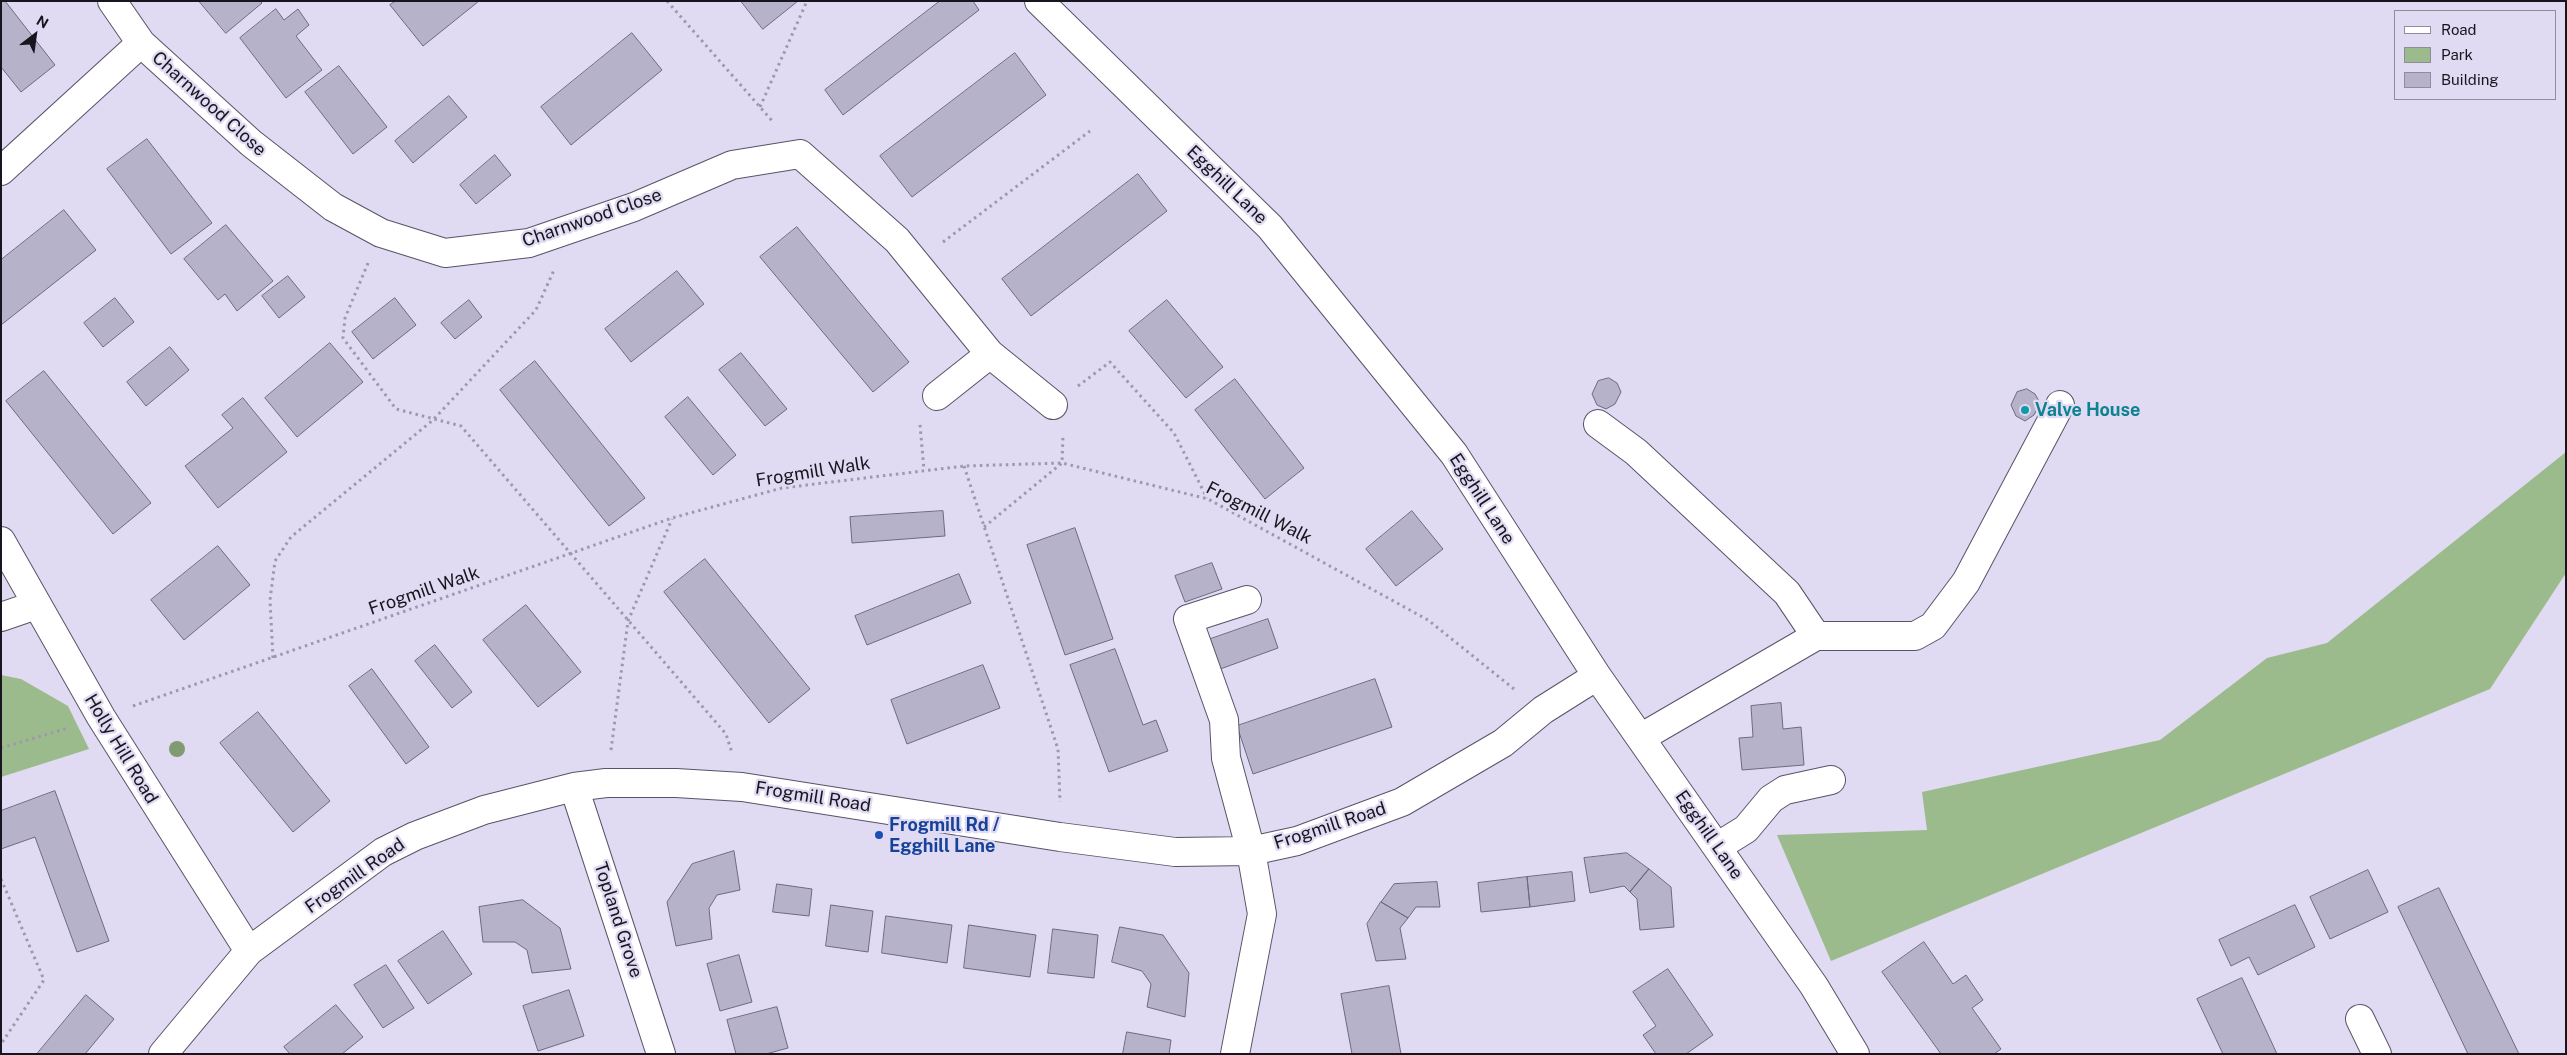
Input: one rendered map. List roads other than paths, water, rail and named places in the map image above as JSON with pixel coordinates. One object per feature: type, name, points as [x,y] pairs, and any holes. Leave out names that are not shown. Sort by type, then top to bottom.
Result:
[{"type":"street","name":"Charnwood Close","points":[[112,1],[141,43],[251,143],[333,207],[381,233],[445,253],[529,243],[634,207],[732,165],[800,154],[897,240],[990,354]]},
{"type":"street","name":"Egghill Lane","points":[[1039,1],[1270,227],[1454,454],[1597,676],[1642,737],[1814,986],[1855,1054]]},
{"type":"street","name":"Charnwood Close","points":[[1,171],[141,43]]},
{"type":"street","points":[[937,396],[990,354],[1053,405]]},
{"type":"street","points":[[1642,737],[1816,636],[1915,636],[1933,626],[1966,582],[2060,405]]},
{"type":"street","points":[[1598,424],[1636,452],[1787,593],[1816,636]]},
{"type":"street","name":"Holly Hill Road","points":[[1,541],[101,717],[249,951]]},
{"type":"street","points":[[1235,1054],[1262,914],[1251,851],[1226,758],[1224,720],[1188,619],[1247,600]]},
{"type":"street","points":[[1,617],[36,605]]},
{"type":"street","name":"Frogmill Road","points":[[163,1054],[249,951],[384,852],[415,836],[484,810],[574,787],[606,783],[676,783],[742,787],[1060,837],[1174,852],[1251,851],[1297,841],[1402,802],[1503,743],[1543,710],[1597,676]]},
{"type":"street","points":[[1717,847],[1746,829],[1771,799],[1785,790],[1831,780]]},
{"type":"street","name":"Topland Grove","points":[[574,787],[661,1054]]},
{"type":"street","points":[[2360,1018],[2377,1054]]},
{"type":"place","name":"Valve House","points":[[2025,410]]},
{"type":"place","name":"Frogmill Rd / Egghill Lane","points":[[879,835]]}]
